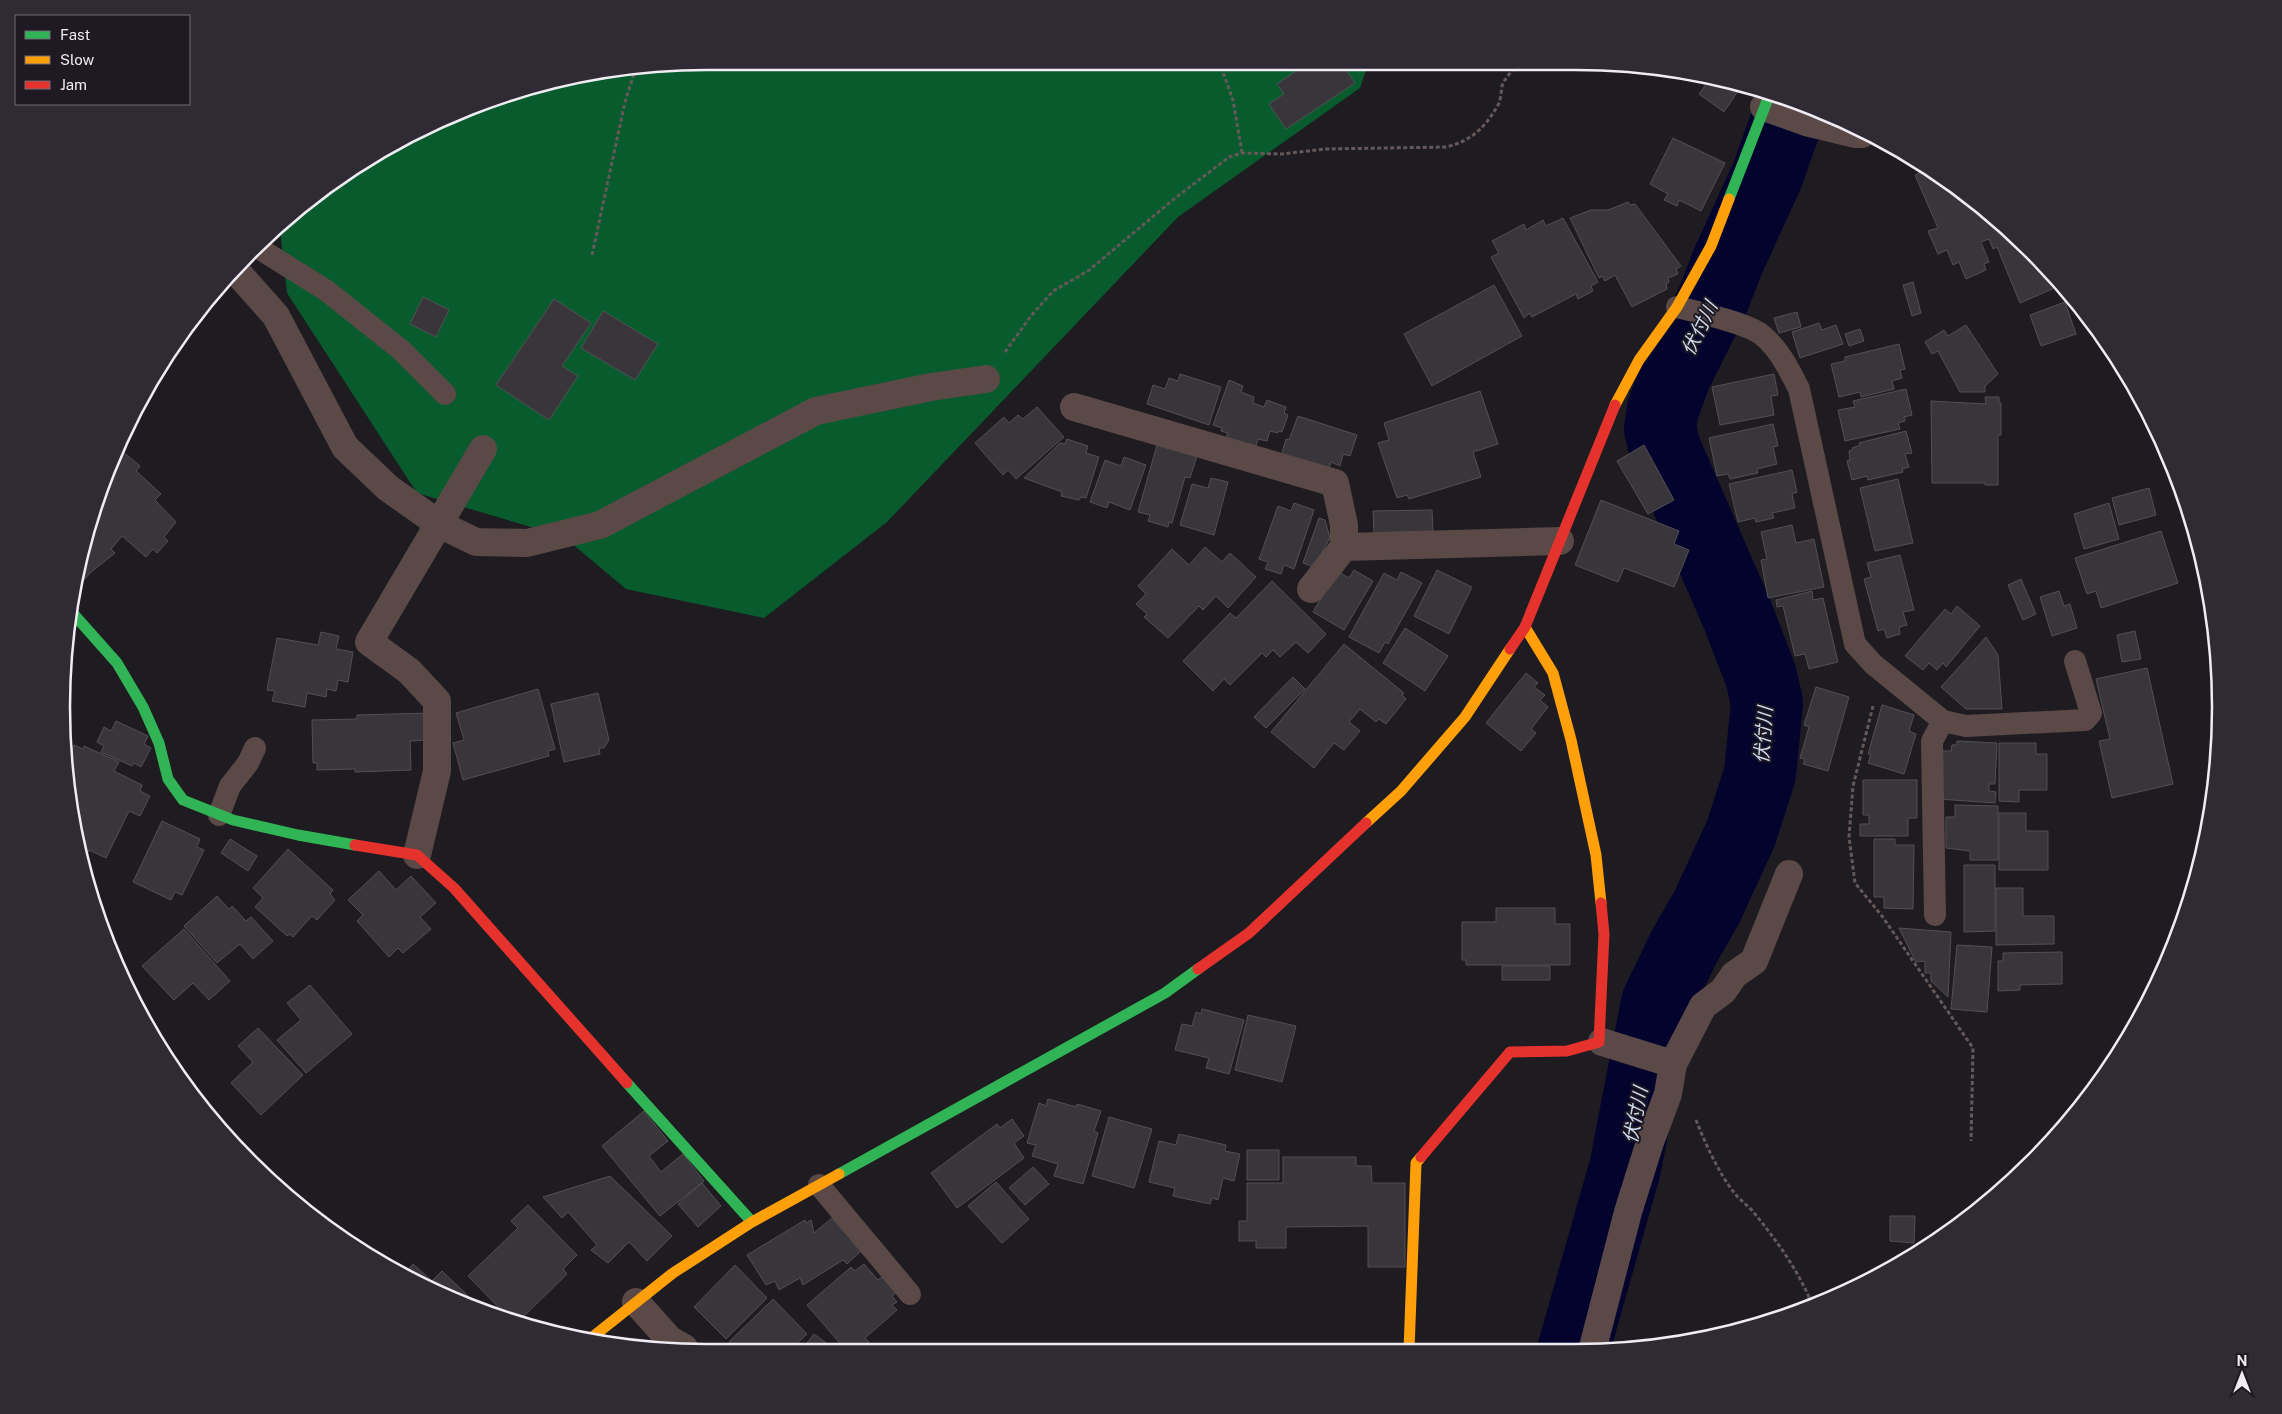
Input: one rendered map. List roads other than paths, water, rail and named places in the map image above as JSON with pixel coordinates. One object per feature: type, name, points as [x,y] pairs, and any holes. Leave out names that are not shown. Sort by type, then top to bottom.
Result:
[{"type":"street","points":[[595,1334],[673,1273],[752,1222],[1165,993],[1249,933],[1401,791],[1465,717],[1525,627],[1610,415],[1639,360],[1677,307],[1711,246],[1770,105],[1809,123],[1850,133]]},
{"type":"street","points":[[240,275],[276,316],[344,448],[388,488],[439,524],[476,542],[527,543],[600,524],[816,411],[931,386],[986,379]]},
{"type":"street","points":[[1074,407],[1335,483],[1344,524],[1344,547],[1312,590]]},
{"type":"street","points":[[417,855],[437,771],[437,701],[409,671],[369,642],[483,450]]},
{"type":"street","points":[[1344,547],[1560,541]]},
{"type":"street","points":[[76,617],[118,663],[143,707],[158,743],[168,779],[183,800],[219,814],[298,835],[417,855],[454,888],[504,942],[561,1010],[752,1222]]},
{"type":"street","points":[[1525,627],[1553,672],[1571,740],[1596,855],[1604,934],[1601,1042]]},
{"type":"street","points":[[1594,1344],[1628,1212],[1668,1094],[1672,1063],[1703,1006],[1723,991],[1734,975],[1743,967],[1754,961],[1789,874]]},
{"type":"street","points":[[1408,1344],[1416,1163],[1510,1052],[1543,1053],[1575,1050],[1601,1042],[1672,1063]]},
{"type":"street","points":[[636,1302],[670,1340],[676,1343]]},
{"type":"lane","points":[[263,251],[327,291],[401,350],[445,394]]},
{"type":"lane","points":[[1677,307],[1726,320],[1760,334],[1784,360],[1799,388],[1856,644],[1873,664],[1943,722],[1966,726],[2085,720],[2091,713],[2075,661]]},
{"type":"lane","points":[[1935,915],[1932,741],[1943,722]]},
{"type":"lane","points":[[219,814],[230,786],[248,763],[255,748]]},
{"type":"lane","points":[[819,1185],[910,1294]]},
{"type":"waterway","name":"伏付川","points":[[1575,1344],[1625,1168],[1657,1003],[1684,947],[1707,907],[1741,833],[1760,774],[1767,703],[1761,676],[1737,614],[1665,449],[1660,429],[1663,409],[1676,374],[1713,300],[1728,261],[1767,176],[1791,108]]}]
